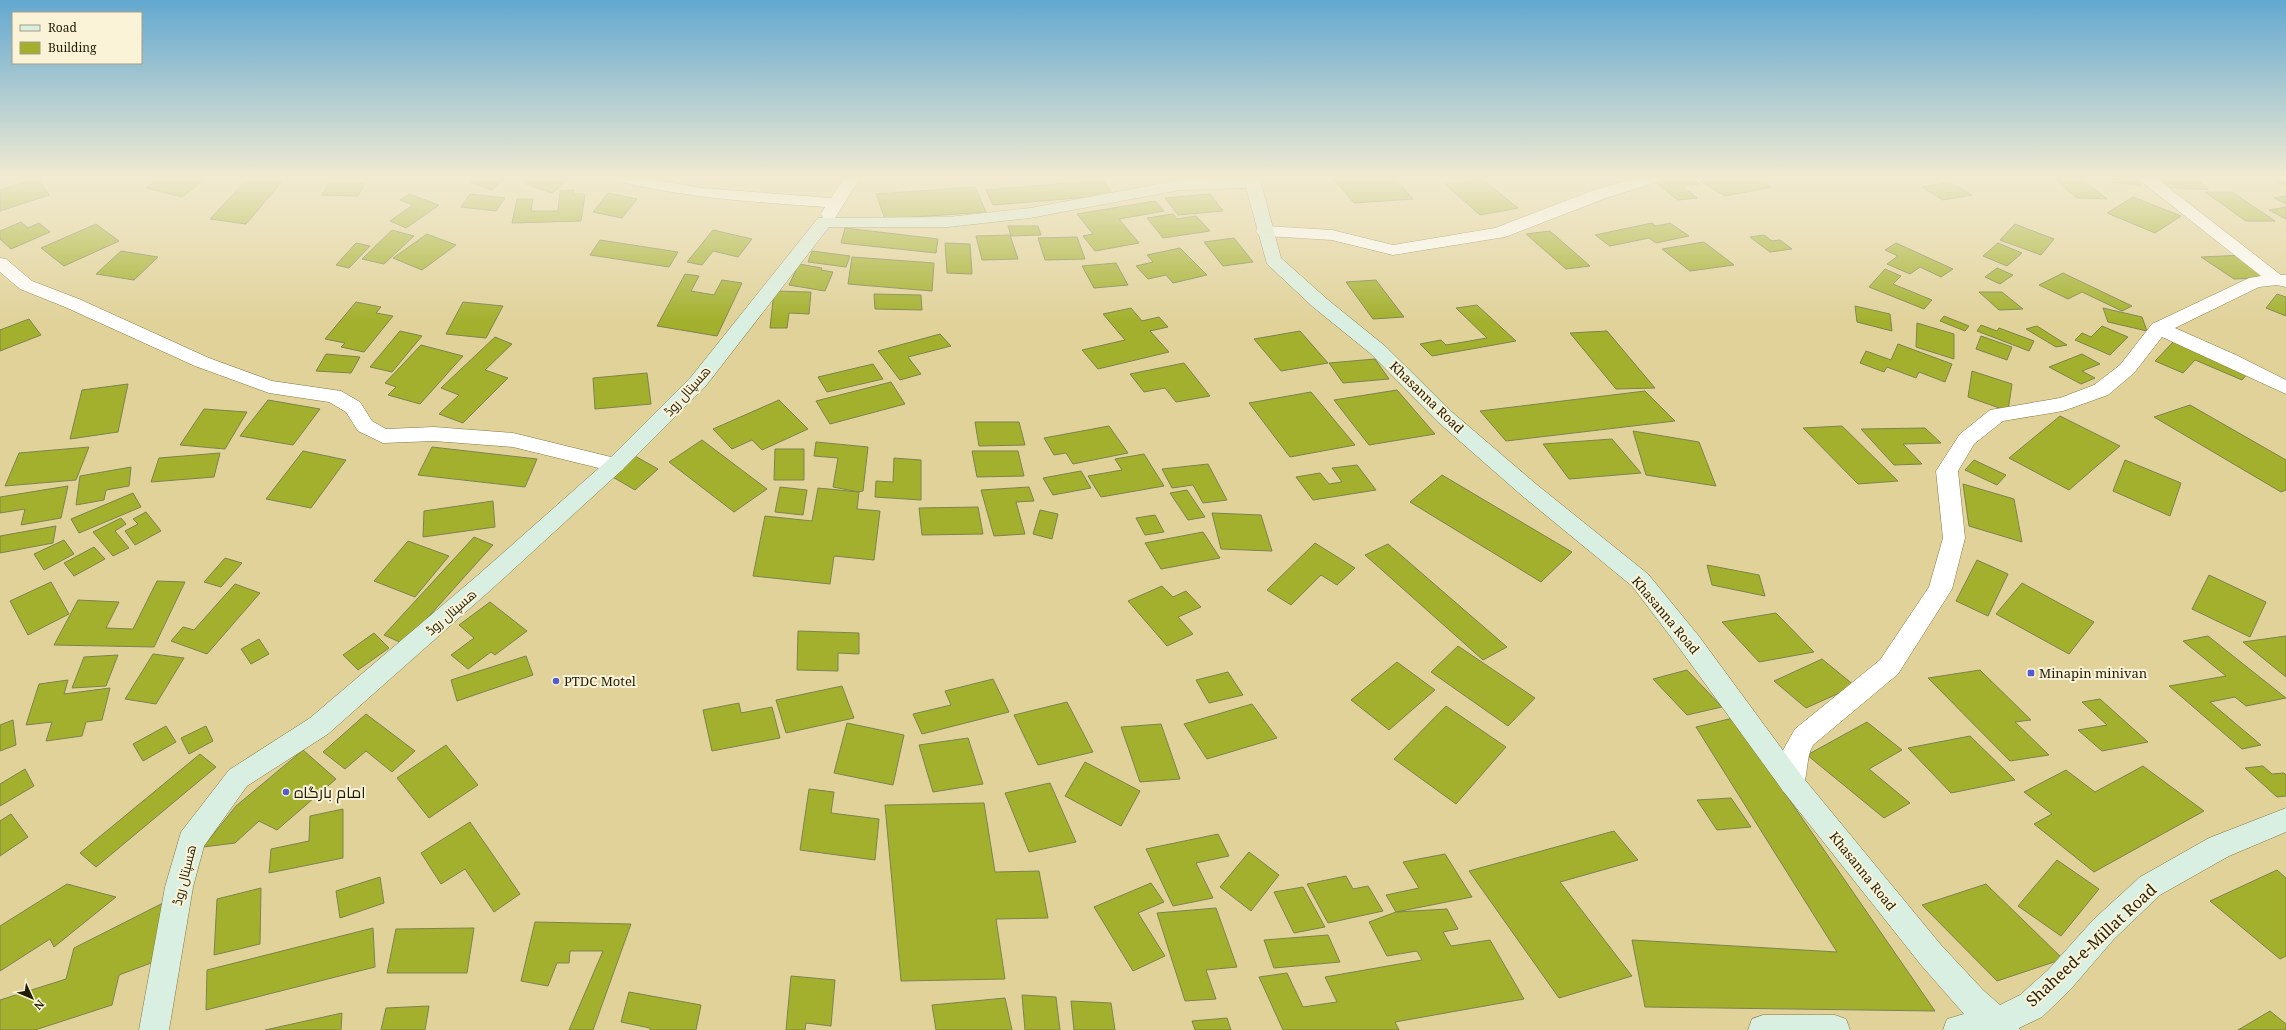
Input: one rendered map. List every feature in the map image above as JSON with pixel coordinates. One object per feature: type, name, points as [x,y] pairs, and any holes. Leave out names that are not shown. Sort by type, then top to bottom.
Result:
[{"type":"street","name":"ھسپتال روڈ","points":[[154,1030],[178,887],[191,841],[238,778],[320,726],[616,465],[698,382],[821,226]]},
{"type":"street","name":"Khasanna Road","points":[[1264,226],[1273,260],[1320,303],[1378,350],[1445,417],[1522,484],[1640,580],[1689,642],[1792,783],[1931,955],[1972,1001],[2001,1027]]},
{"type":"street","points":[[1265,231],[1332,235],[1393,250],[1499,233],[1517,226]]},
{"type":"street","points":[[2209,226],[2283,281]]},
{"type":"street","points":[[0,263],[26,285],[72,303],[202,362],[269,387],[334,396],[353,407],[365,426],[383,436],[434,434],[513,440],[616,465]]},
{"type":"street","points":[[1792,783],[1795,752],[1804,737],[1888,667],[1940,589],[1954,538],[1947,471],[1967,439],[1997,415],[2063,404],[2101,390],[2126,369],[2159,328],[2255,282],[2283,281]]},
{"type":"street","points":[[2159,328],[2229,359],[2286,388]]},
{"type":"street","name":"Shaheed-e-Millat Road","points":[[1958,1030],[2001,1027],[2031,1006],[2058,980],[2104,929],[2150,886],[2219,847],[2286,820]]},
{"type":"street","points":[[1763,1030],[1835,1030]]},
{"type":"building","points":[[12,226],[26,226],[28,228],[32,226],[43,226],[50,232],[11,249],[0,239],[0,231]]},
{"type":"building","points":[[91,226],[99,226],[119,241],[64,266],[41,248]]},
{"type":"building","points":[[1008,226],[1038,226],[1041,235],[1011,236]]},
{"type":"building","points":[[1087,226],[1125,226],[1139,243],[1095,251],[1083,236],[1093,234]]},
{"type":"building","points":[[1153,226],[1205,226],[1210,231],[1163,238]]},
{"type":"building","points":[[1637,226],[1674,226],[1689,236],[1656,243],[1649,238],[1610,246],[1595,235]]},
{"type":"building","points":[[2013,226],[2020,226],[2054,239],[2041,255],[2000,240]]},
{"type":"building","points":[[2138,226],[2166,226],[2155,233]]},
{"type":"building","points":[[845,228],[938,239],[936,253],[841,243]]},
{"type":"building","points":[[392,230],[414,236],[384,264],[362,259]]},
{"type":"building","points":[[713,230],[752,239],[738,257],[713,251],[702,265],[687,262]]},
{"type":"building","points":[[1550,231],[1590,266],[1566,269],[1526,234]]},
{"type":"building","points":[[427,234],[456,245],[422,270],[393,258]]},
{"type":"building","points":[[1010,235],[1018,259],[982,260],[976,236]]},
{"type":"building","points":[[1764,235],[1772,241],[1780,240],[1792,249],[1770,252],[1750,237]]},
{"type":"building","points":[[1077,237],[1085,259],[1045,260],[1038,238]]},
{"type":"building","points":[[1234,238],[1253,262],[1223,266],[1204,242]]},
{"type":"building","points":[[600,240],[678,252],[669,267],[590,255]]},
{"type":"building","points":[[1704,242],[1734,265],[1690,271],[1662,249]]},
{"type":"building","points":[[356,243],[370,246],[349,268],[336,265]]},
{"type":"building","points":[[945,243],[970,244],[972,274],[947,273]]},
{"type":"building","points":[[1896,243],[1953,269],[1941,277],[1920,267],[1910,274],[1887,264],[1898,256],[1885,250]]},
{"type":"building","points":[[1998,243],[2022,253],[2007,266],[1983,256]]},
{"type":"building","points":[[1180,248],[1207,275],[1173,283],[1166,275],[1148,279],[1136,266],[1153,262],[1147,255]]},
{"type":"building","points":[[121,251],[158,257],[134,280],[96,274]]},
{"type":"building","points":[[812,251],[850,256],[846,267],[808,262]]},
{"type":"building","points":[[2246,255],[2280,277],[2234,279],[2201,257]]},
{"type":"building","points":[[852,257],[934,263],[932,291],[848,284]]},
{"type":"building","points":[[1116,263],[1128,285],[1094,288],[1082,266]]},
{"type":"building","points":[[799,264],[822,268],[821,270],[833,272],[825,291],[789,285]]},
{"type":"building","points":[[1997,268],[2013,275],[2000,284],[1985,277]]},
{"type":"building","points":[[1885,269],[1901,276],[1893,284],[1932,300],[1924,309],[1869,287]]},
{"type":"building","points":[[2063,273],[2132,306],[2122,311],[2082,292],[2068,299],[2039,285]]},
{"type":"building","points":[[685,274],[699,276],[691,291],[714,295],[722,280],[742,283],[717,336],[657,326]]},
{"type":"building","points":[[1376,280],[1404,317],[1373,319],[1346,282]]},
{"type":"building","points":[[774,291],[811,292],[809,314],[789,313],[787,328],[770,328]]},
{"type":"building","points":[[1979,292],[2002,292],[2023,309],[1999,310]]},
{"type":"building","points":[[874,294],[921,295],[922,310],[875,309]]},
{"type":"building","points":[[2277,294],[2286,297],[2286,316],[2266,308]]},
{"type":"building","points":[[356,302],[381,307],[376,313],[393,316],[364,352],[341,347],[345,343],[325,339]]},
{"type":"building","points":[[463,302],[503,306],[486,338],[446,334]]},
{"type":"building","points":[[1477,305],[1516,341],[1432,356],[1420,344],[1441,340],[1446,345],[1487,338],[1456,308]]},
{"type":"building","points":[[1855,306],[1890,314],[1892,331],[1857,322]]},
{"type":"building","points":[[1131,308],[1142,321],[1159,317],[1168,327],[1150,331],[1169,352],[1098,369],[1082,350],[1125,340],[1103,314]]},
{"type":"building","points":[[2103,308],[2142,317],[2147,331],[2108,322]]},
{"type":"building","points":[[1944,316],[1969,326],[1965,331],[1940,321]]},
{"type":"building","points":[[29,319],[41,335],[0,351],[0,330]]},
{"type":"building","points":[[1917,323],[1954,334],[1954,359],[1916,347]]},
{"type":"building","points":[[1981,325],[1997,331],[1999,328],[2034,341],[2029,351],[1977,331]]},
{"type":"building","points":[[2037,326],[2067,345],[2056,347],[2026,329]]},
{"type":"building","points":[[2102,326],[2128,337],[2110,355],[2075,340],[2082,333],[2091,337]]},
{"type":"building","points":[[400,331],[422,336],[392,372],[370,367]]},
{"type":"building","points":[[1300,331],[1328,363],[1281,371],[1254,339]]},
{"type":"building","points":[[1607,331],[1655,388],[1616,389],[1570,333]]},
{"type":"building","points":[[940,334],[951,346],[908,357],[921,374],[900,380],[878,351]]},
{"type":"building","points":[[1981,336],[2012,347],[2007,360],[1976,349]]},
{"type":"building","points":[[495,337],[512,344],[485,370],[508,378],[463,423],[439,414],[459,395],[441,388]]},
{"type":"building","points":[[2175,340],[2250,371],[2242,380],[2195,360],[2183,373],[2155,361]]},
{"type":"building","points":[[1898,344],[1952,364],[1945,382],[1919,372],[1916,378],[1887,367],[1884,372],[1860,363],[1866,351],[1891,360]]},
{"type":"building","points":[[421,345],[463,356],[420,404],[388,395],[396,387],[385,383]]},
{"type":"building","points":[[326,354],[360,357],[351,373],[316,371]]},
{"type":"building","points":[[2082,354],[2100,364],[2082,371],[2095,378],[2081,384],[2049,367]]},
{"type":"building","points":[[1375,359],[1389,379],[1343,383],[1329,363]]},
{"type":"building","points":[[1184,363],[1210,396],[1176,402],[1165,388],[1144,392],[1130,374]]},
{"type":"building","points":[[873,364],[883,379],[827,392],[818,377]]},
{"type":"building","points":[[1972,371],[2012,384],[2008,411],[1968,397]]},
{"type":"building","points":[[647,373],[651,404],[595,409],[593,378]]},
{"type":"building","points":[[891,382],[905,404],[830,424],[816,401]]},
{"type":"building","points":[[128,384],[118,432],[70,439],[82,390]]},
{"type":"building","points":[[1397,390],[1435,434],[1369,445],[1334,400]]},
{"type":"building","points":[[1645,391],[1675,421],[1506,441],[1480,411]]},
{"type":"building","points":[[1311,392],[1355,445],[1290,457],[1249,403]]},
{"type":"building","points":[[268,400],[320,409],[293,445],[240,436]]},
{"type":"building","points":[[779,400],[808,429],[762,450],[752,440],[732,449],[713,429]]},
{"type":"building","points":[[2190,405],[2286,460],[2286,490],[2281,492],[2154,417]]},
{"type":"building","points":[[204,409],[247,412],[225,449],[180,445]]},
{"type":"building","points":[[2060,416],[2120,446],[2069,490],[2009,458]]},
{"type":"building","points":[[975,422],[1019,422],[1025,445],[979,446]]},
{"type":"building","points":[[1109,426],[1128,453],[1073,464],[1066,453],[1054,455],[1044,438]]},
{"type":"building","points":[[1842,426],[1898,481],[1858,484],[1803,428]]},
{"type":"building","points":[[1925,428],[1941,443],[1903,444],[1922,464],[1894,465],[1861,429]]},
{"type":"building","points":[[1633,431],[1699,442],[1716,486],[1646,475]]},
{"type":"building","points":[[1612,439],[1641,473],[1569,479],[1543,444]]},
{"type":"building","points":[[702,440],[767,489],[734,512],[669,462]]},
{"type":"building","points":[[816,442],[868,447],[863,491],[859,492],[833,487],[838,458],[814,456]]},
{"type":"building","points":[[89,447],[76,480],[5,486],[19,453]]},
{"type":"building","points":[[432,447],[537,459],[525,487],[418,475]]},
{"type":"building","points":[[775,449],[804,449],[804,480],[774,480]]},
{"type":"building","points":[[303,451],[346,460],[311,508],[266,499]]},
{"type":"building","points":[[972,451],[1018,451],[1024,476],[977,477]]},
{"type":"building","points":[[220,453],[214,477],[151,482],[159,458]]},
{"type":"building","points":[[1144,454],[1164,486],[1101,497],[1088,476],[1122,470],[1115,459]]},
{"type":"building","points":[[635,456],[658,469],[635,490],[611,476]]},
{"type":"building","points":[[894,458],[921,460],[921,500],[875,497],[876,481],[893,482]]},
{"type":"building","points":[[1974,460],[2006,475],[1997,485],[1965,470]]},
{"type":"building","points":[[2125,460],[2181,483],[2170,516],[2113,491]]},
{"type":"building","points":[[1208,464],[1227,500],[1203,503],[1193,485],[1172,488],[1162,469]]},
{"type":"building","points":[[1357,465],[1376,490],[1313,500],[1296,477],[1320,473],[1329,484],[1342,482],[1332,468]]},
{"type":"building","points":[[131,467],[129,486],[106,490],[104,500],[76,505],[80,476]]},
{"type":"building","points":[[1081,471],[1091,488],[1053,495],[1043,478]]},
{"type":"building","points":[[1442,475],[1572,552],[1541,582],[1410,502]]},
{"type":"building","points":[[1963,484],[2014,499],[2022,542],[1969,526]]},
{"type":"building","points":[[68,486],[61,518],[21,525],[25,509],[0,513],[0,497]]},
{"type":"building","points":[[780,487],[807,490],[803,515],[775,512]]},
{"type":"building","points":[[1029,487],[1034,501],[1016,502],[1025,534],[994,536],[981,490]]},
{"type":"building","points":[[818,488],[859,492],[857,509],[880,511],[874,560],[834,556],[830,584],[753,576],[765,516],[812,521]]},
{"type":"building","points":[[1187,490],[1205,517],[1188,520],[1170,493]]},
{"type":"building","points":[[133,493],[141,507],[79,533],[71,519]]},
{"type":"building","points":[[493,501],[495,527],[423,537],[424,511]]},
{"type":"building","points":[[978,507],[983,534],[922,535],[919,508]]},
{"type":"building","points":[[1040,510],[1058,514],[1052,539],[1033,534]]},
{"type":"building","points":[[146,512],[161,531],[135,545],[125,531],[138,524],[133,519]]},
{"type":"building","points":[[1212,513],[1261,515],[1272,551],[1221,549]]},
{"type":"building","points":[[1155,515],[1164,532],[1145,535],[1136,518]]},
{"type":"building","points":[[121,518],[126,524],[115,531],[129,548],[113,556],[93,532]]},
{"type":"building","points":[[56,526],[53,543],[0,553],[0,536]]},
{"type":"building","points":[[1203,532],[1220,558],[1161,569],[1145,543]]},
{"type":"building","points":[[474,537],[493,545],[404,644],[384,635]]},
{"type":"building","points":[[64,540],[74,554],[44,570],[34,554]]},
{"type":"building","points":[[408,541],[449,556],[415,597],[374,581]]},
{"type":"building","points":[[1315,543],[1355,568],[1337,585],[1321,575],[1291,605],[1267,590]]},
{"type":"building","points":[[1388,544],[1507,647],[1483,660],[1365,555]]},
{"type":"building","points":[[94,547],[105,559],[74,576],[64,563]]},
{"type":"building","points":[[225,558],[242,563],[221,587],[204,582]]},
{"type":"building","points":[[1977,560],[2008,574],[1988,616],[1956,601]]},
{"type":"building","points":[[1707,565],[1759,575],[1765,596],[1712,585]]},
{"type":"building","points":[[2209,575],[2266,602],[2250,637],[2192,609]]},
{"type":"building","points":[[157,581],[185,582],[154,647],[54,645],[78,600],[119,602],[106,628],[133,629]]},
{"type":"building","points":[[51,582],[69,614],[28,635],[10,601]]},
{"type":"building","points":[[2022,583],[2094,622],[2069,654],[1996,614]]},
{"type":"building","points":[[235,584],[260,593],[207,654],[171,641],[183,627],[194,630]]},
{"type":"building","points":[[1162,586],[1173,597],[1186,591],[1201,607],[1178,617],[1193,634],[1167,646],[1128,601]]},
{"type":"building","points":[[490,602],[527,631],[495,655],[491,652],[468,669],[451,655],[474,638],[459,625]]},
{"type":"building","points":[[1776,613],[1814,652],[1759,662],[1722,622]]},
{"type":"building","points":[[798,631],[859,633],[859,654],[838,653],[838,671],[797,670]]},
{"type":"building","points":[[374,633],[389,648],[358,670],[343,655]]},
{"type":"building","points":[[2208,636],[2286,698],[2246,706],[2235,697],[2210,702],[2261,745],[2242,749],[2169,686],[2226,676],[2183,641]]},
{"type":"building","points":[[2286,636],[2286,677],[2243,642]]},
{"type":"building","points":[[259,639],[269,654],[251,664],[241,649]]},
{"type":"building","points":[[1458,646],[1535,698],[1508,726],[1431,672]]},
{"type":"building","points":[[153,654],[184,658],[156,704],[125,699]]},
{"type":"building","points":[[118,655],[106,686],[72,688],[84,657]]},
{"type":"building","points":[[526,656],[533,675],[457,701],[451,680]]},
{"type":"building","points":[[1822,659],[1855,686],[1806,708],[1774,681]]},
{"type":"building","points":[[1397,662],[1435,690],[1389,730],[1351,700]]},
{"type":"building","points":[[1687,670],[1722,707],[1687,715],[1653,679]]},
{"type":"building","points":[[1980,670],[2031,720],[2015,722],[2049,755],[2010,761],[1928,678]]},
{"type":"building","points":[[1228,672],[1243,695],[1209,703],[1196,680]]},
{"type":"building","points":[[993,679],[1009,712],[922,734],[913,714],[951,705],[945,691]]},
{"type":"building","points":[[68,680],[64,694],[110,688],[102,720],[86,722],[82,736],[46,741],[52,722],[26,725],[39,684]]},
{"type":"building","points":[[842,686],[854,718],[786,733],[776,700]]},
{"type":"building","points":[[2100,699],[2148,742],[2102,751],[2078,730],[2107,725],[2082,702]]},
{"type":"building","points":[[1067,702],[1093,752],[1038,765],[1014,715]]},
{"type":"building","points":[[739,703],[741,713],[772,707],[780,738],[712,751],[703,710]]},
{"type":"building","points":[[1252,704],[1277,738],[1207,759],[1184,724]]},
{"type":"building","points":[[1446,706],[1506,747],[1456,804],[1394,759]]},
{"type":"building","points":[[366,714],[415,751],[392,772],[366,751],[345,769],[323,752]]},
{"type":"building","points":[[1733,718],[1935,1011],[1645,1007],[1632,940],[1837,952],[1696,727]]},
{"type":"building","points":[[13,720],[16,745],[0,751],[0,725]]},
{"type":"building","points":[[1867,722],[1902,750],[1869,769],[1910,803],[1884,818],[1807,755]]},
{"type":"building","points":[[847,723],[904,735],[893,785],[834,773]]},
{"type":"building","points":[[1161,724],[1180,779],[1140,782],[1121,727]]},
{"type":"building","points":[[166,726],[176,742],[143,761],[133,744]]},
{"type":"building","points":[[206,726],[213,741],[189,754],[181,738]]},
{"type":"building","points":[[1970,736],[2015,780],[1951,793],[1908,748]]},
{"type":"building","points":[[968,738],[983,784],[933,792],[919,745]]},
{"type":"building","points":[[446,745],[478,785],[429,818],[397,778]]},
{"type":"building","name":"امام بارگاہ","points":[[303,750],[336,779],[277,830],[259,821],[235,843],[203,847],[236,806]]},
{"type":"building","points":[[200,754],[216,767],[96,867],[80,853]]},
{"type":"building","points":[[1085,762],[1140,791],[1121,826],[1065,796]]},
{"type":"building","points":[[2143,766],[2204,811],[2094,872],[2034,824],[2052,814],[2024,792],[2066,770],[2095,792]]},
{"type":"building","points":[[2263,766],[2272,774],[2284,773],[2286,775],[2286,796],[2277,797],[2245,768]]},
{"type":"building","points":[[25,769],[34,786],[0,806],[0,784]]},
{"type":"building","points":[[1050,783],[1076,842],[1029,852],[1005,793]]},
{"type":"building","points":[[809,789],[834,792],[831,813],[879,819],[875,860],[800,850]]},
{"type":"building","points":[[1731,798],[1751,827],[1717,830],[1697,800]]},
{"type":"building","points":[[984,803],[995,872],[1039,871],[1048,918],[996,919],[1005,979],[901,981],[885,805]]},
{"type":"building","points":[[343,809],[343,858],[269,873],[271,849],[309,841],[310,816]]},
{"type":"building","points":[[11,814],[28,837],[0,856],[0,821]]},
{"type":"building","points":[[470,822],[520,894],[494,912],[465,869],[441,884],[421,853]]},
{"type":"building","points":[[1614,831],[1638,860],[1560,882],[1632,976],[1559,998],[1469,871]]},
{"type":"building","points":[[1218,834],[1229,856],[1196,863],[1213,898],[1173,906],[1146,849]]},
{"type":"building","points":[[1249,852],[1279,875],[1251,911],[1220,887]]},
{"type":"building","points":[[1445,854],[1472,897],[1396,912],[1386,895],[1419,888],[1403,862]]},
{"type":"building","points":[[2057,860],[2099,889],[2061,936],[2018,906]]},
{"type":"building","points":[[2277,870],[2286,878],[2286,956],[2280,959],[2210,901]]},
{"type":"building","points":[[1346,876],[1353,889],[1368,886],[1383,911],[1328,923],[1307,884]]},
{"type":"building","points":[[380,877],[384,903],[340,918],[336,891]]},
{"type":"building","points":[[1151,883],[1164,902],[1138,913],[1165,956],[1133,971],[1094,907]]},
{"type":"building","points":[[67,884],[116,897],[54,947],[50,939],[0,971],[0,926]]},
{"type":"building","points":[[1986,884],[2063,959],[1997,981],[1922,905]]},
{"type":"building","points":[[1303,887],[1325,927],[1294,933],[1274,892]]},
{"type":"building","points":[[261,888],[260,944],[214,955],[217,899]]},
{"type":"building","points":[[165,902],[159,960],[119,975],[112,1005],[35,1030],[0,1030],[0,1000],[66,979],[74,948]]},
{"type":"building","points":[[1216,908],[1237,967],[1206,970],[1216,999],[1185,1001],[1157,913]]},
{"type":"building","points":[[1447,909],[1458,929],[1443,932],[1451,946],[1490,940],[1524,999],[1395,1022],[1399,1030],[1283,1030],[1259,977],[1287,973],[1303,1007],[1337,1002],[1325,977],[1422,960],[1417,951],[1387,956],[1369,922],[1396,912]]},
{"type":"building","points":[[535,922],[631,924],[593,1030],[569,1030],[603,951],[570,951],[569,963],[557,963],[548,986],[521,981]]},
{"type":"building","points":[[373,928],[375,967],[206,1010],[207,970]]},
{"type":"building","points":[[474,928],[467,973],[387,973],[396,929]]},
{"type":"building","points":[[1328,935],[1340,962],[1274,968],[1264,940]]},
{"type":"building","points":[[791,976],[835,980],[831,1026],[806,1023],[805,1030],[786,1030]]},
{"type":"building","points":[[629,992],[701,1005],[696,1030],[650,1030],[650,1028],[621,1022]]},
{"type":"building","points":[[1022,995],[1056,997],[1060,1030],[1025,1030]]},
{"type":"building","points":[[1005,998],[1012,1030],[936,1030],[932,1005]]},
{"type":"building","points":[[1071,1001],[1111,1003],[1115,1030],[1074,1030]]},
{"type":"building","points":[[429,1006],[425,1030],[381,1030],[386,1008]]},
{"type":"building","points":[[2270,1011],[2286,1024],[2286,1030],[2238,1030]]},
{"type":"building","points":[[342,1013],[341,1030],[265,1030]]},
{"type":"building","points":[[1227,1018],[1231,1030],[1195,1030],[1192,1021]]},
{"type":"place","name":"Minapin minivan","points":[[2031,673]]},
{"type":"place","name":"PTDC Motel","points":[[556,681]]},
{"type":"place","name":"امام بارگاہ","points":[[286,792]]}]
